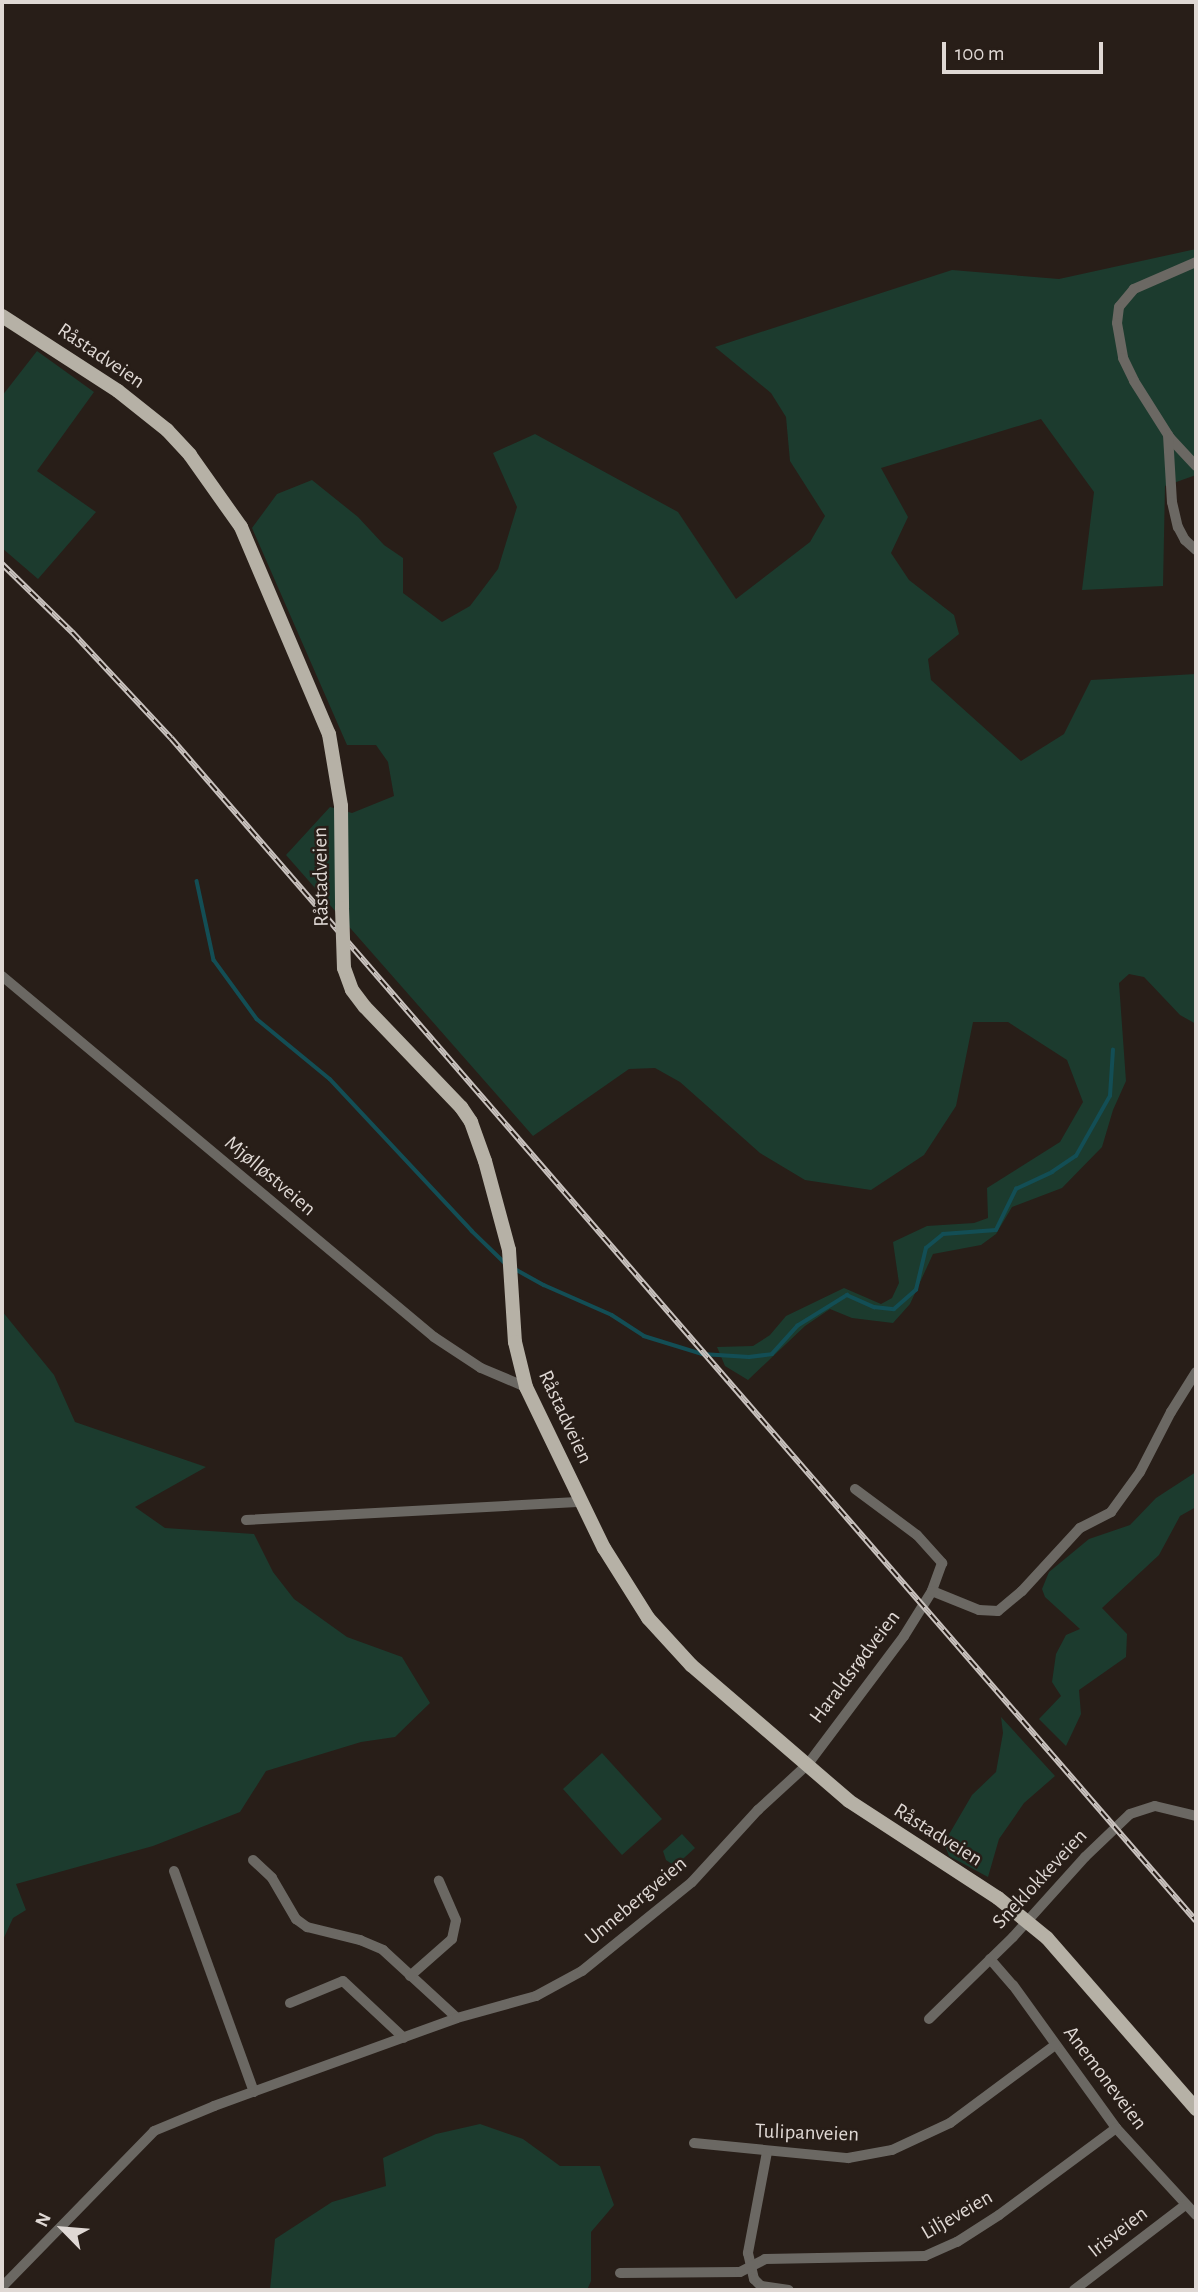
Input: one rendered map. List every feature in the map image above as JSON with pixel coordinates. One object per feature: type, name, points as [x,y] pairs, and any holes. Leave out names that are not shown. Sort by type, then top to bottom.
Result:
[{"type":"main road","name":"Råstadveien","points":[[2,316],[118,391],[167,430],[190,455],[241,527],[329,734],[341,806],[344,968],[348,981],[365,1007],[461,1107],[471,1122],[485,1161],[509,1251],[515,1342],[526,1387],[623,1581],[666,1640],[871,1818],[998,1898],[1027,1921],[1082,1975],[1196,2109]]},
{"type":"street","points":[[1196,262],[1134,289],[1122,301],[1117,315],[1123,358],[1168,435],[1196,466]]},
{"type":"street","points":[[1168,435],[1172,502],[1178,527],[1185,540],[1196,550]]},
{"type":"street","name":"Mjølløstveien","points":[[2,976],[435,1336],[481,1368],[526,1387]]},
{"type":"street","points":[[932,1591],[979,1610],[998,1611],[1022,1591],[1080,1528],[1111,1512],[1125,1496],[1196,1372]]},
{"type":"street","name":"Haraldsrødveien","points":[[808,1764],[904,1636],[932,1591],[942,1563],[917,1535],[855,1489]]},
{"type":"street","points":[[246,1520],[582,1502]]},
{"type":"street","name":"Unnebergveien","points":[[2,2287],[154,2132],[254,2092],[457,2018],[536,1996],[582,1971],[692,1882],[758,1810],[808,1764]]},
{"type":"street","name":"Sneklokkeveien","points":[[929,2019],[1027,1921],[1084,1857],[1130,1814],[1155,1806],[1196,1816]]},
{"type":"street","points":[[253,1860],[272,1878],[296,1919],[307,1927],[360,1940],[383,1950],[457,2018]]},
{"type":"street","points":[[174,1871],[254,2092]]},
{"type":"street","points":[[410,1976],[452,1939],[456,1920],[439,1881]]},
{"type":"street","name":"Anemoneveien","points":[[990,1959],[1013,1985],[1116,2128],[1196,2215]]},
{"type":"street","points":[[290,2003],[343,1981],[404,2038]]},
{"type":"street","name":"Tulipanveien","points":[[694,2143],[848,2158],[892,2150],[950,2123],[1055,2045]]},
{"type":"street","name":"Liljeveien","points":[[620,2273],[740,2272],[765,2259],[903,2258],[939,2251],[999,2215],[1116,2128]]},
{"type":"street","points":[[766,2152],[748,2253],[754,2278],[761,2286],[789,2290]]},
{"type":"street","name":"Irisveien","points":[[1074,2290],[1185,2205]]},
{"type":"green space","points":[[1196,249],[1196,475],[1165,486],[1163,586],[1082,590],[1094,492],[1041,419],[881,468],[908,517],[891,553],[909,580],[954,615],[959,634],[928,659],[931,680],[1021,761],[1064,734],[1091,680],[1196,674],[1196,1024],[1180,1015],[1144,977],[1129,974],[1119,983],[1126,1081],[1113,1110],[1102,1147],[1062,1188],[1012,1207],[996,1234],[981,1245],[933,1254],[910,1304],[893,1323],[852,1318],[830,1309],[805,1326],[748,1380],[725,1366],[717,1347],[753,1346],[770,1335],[786,1316],[844,1288],[881,1304],[892,1298],[899,1283],[893,1242],[927,1226],[974,1223],[988,1218],[987,1188],[1060,1142],[1083,1102],[1067,1060],[1008,1022],[973,1022],[956,1106],[924,1155],[871,1190],[805,1180],[760,1153],[680,1082],[655,1068],[629,1069],[533,1136],[286,855],[330,807],[352,813],[394,796],[388,762],[376,745],[347,745],[252,528],[277,494],[312,480],[358,517],[384,545],[403,558],[403,593],[442,622],[470,606],[498,569],[517,507],[493,453],[535,434],[678,512],[736,599],[810,542],[825,516],[790,461],[786,417],[771,393],[715,347],[952,270],[1059,279]]},
{"type":"green space","points":[[37,351],[94,392],[37,471],[96,512],[38,579],[2,548],[2,396]]},
{"type":"green space","points":[[2,1311],[54,1375],[75,1422],[206,1467],[135,1507],[165,1528],[254,1534],[273,1572],[294,1599],[347,1637],[402,1657],[430,1703],[395,1737],[361,1742],[266,1771],[240,1812],[153,1846],[16,1884],[26,1910],[13,1918],[2,1942]]},
{"type":"green space","points":[[1196,1472],[1196,1507],[1180,1516],[1159,1555],[1102,1608],[1127,1634],[1126,1657],[1079,1690],[1081,1714],[1066,1746],[1039,1719],[1061,1696],[1052,1682],[1056,1654],[1066,1635],[1080,1629],[1045,1597],[1042,1589],[1049,1572],[1089,1539],[1130,1525],[1156,1498]]},
{"type":"green space","points":[[1001,1717],[1055,1776],[1024,1803],[999,1839],[988,1877],[949,1856],[944,1843],[972,1795],[996,1772],[1003,1733]]},
{"type":"green space","points":[[602,1753],[662,1819],[622,1855],[563,1789]]},
{"type":"green space","points":[[682,1834],[695,1848],[675,1866],[666,1860],[663,1851]]},
{"type":"green space","points":[[480,2124],[523,2139],[560,2166],[600,2166],[614,2205],[591,2232],[591,2281],[587,2290],[270,2290],[275,2239],[332,2202],[386,2186],[383,2158],[436,2134]]},
{"type":"waterway","points":[[197,881],[214,960],[257,1019],[330,1079],[505,1263]]},
{"type":"waterway","points":[[515,1269],[612,1315],[644,1336],[702,1354],[749,1357],[772,1354],[797,1326],[847,1295],[874,1307],[894,1309],[916,1290],[926,1248],[943,1234],[996,1230],[1016,1189],[1052,1172],[1076,1156],[1110,1096],[1113,1050]]},
{"type":"railway","points":[[2,564],[72,632],[171,738],[1196,1921]]}]
